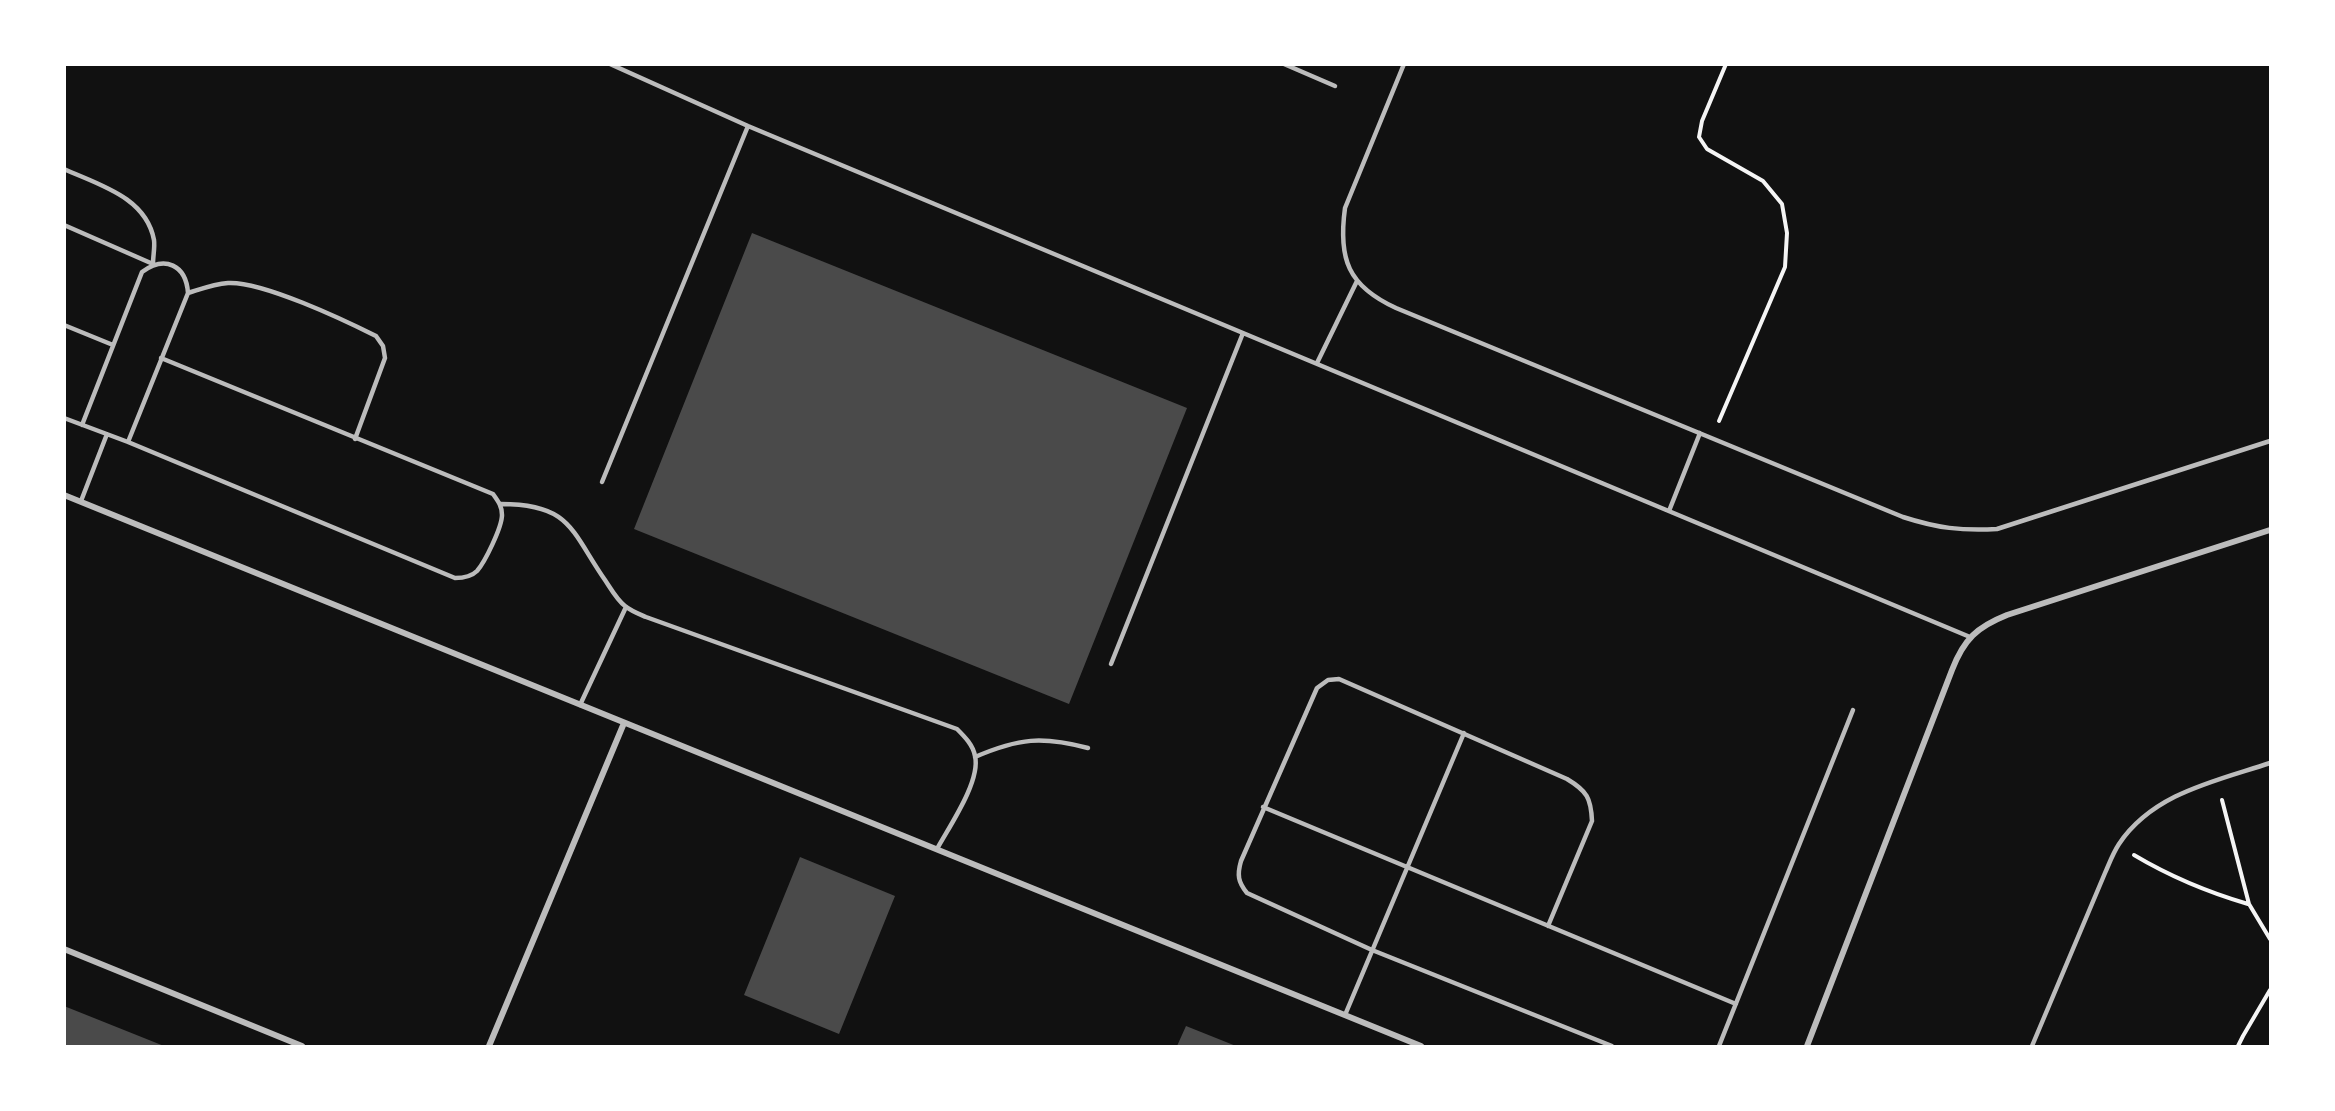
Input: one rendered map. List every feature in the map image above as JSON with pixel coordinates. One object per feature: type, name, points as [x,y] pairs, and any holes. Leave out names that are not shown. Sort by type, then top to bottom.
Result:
[{"type":"street","points":[[64,495],[1421,1047]]},
{"type":"street","points":[[1807,1047],[1955,661],[1970,637],[1987,623],[2007,615],[2271,530]]},
{"type":"street","points":[[489,1047],[624,723]]},
{"type":"street","points":[[64,948],[302,1047]]},
{"type":"lane","points":[[610,64],[748,126],[1970,637]]},
{"type":"lane","points":[[1284,64],[1335,86]]},
{"type":"lane","points":[[1404,64],[1345,208],[1342,232],[1345,258],[1357,281],[1375,298],[1395,308],[1903,517],[1933,527],[1965,531],[1997,529],[2271,441]]},
{"type":"lane","points":[[602,482],[748,126]]},
{"type":"lane","points":[[64,169],[132,201],[146,219],[154,241],[153,264]]},
{"type":"lane","points":[[64,225],[153,264],[167,263],[179,269],[187,280],[188,293],[128,442]]},
{"type":"lane","points":[[82,424],[142,272],[153,264]]},
{"type":"lane","points":[[1317,363],[1357,281]]},
{"type":"lane","points":[[188,293],[208,286],[230,283],[252,285],[273,291],[376,336],[383,346],[385,358],[355,439]]},
{"type":"lane","points":[[64,325],[113,345]]},
{"type":"lane","points":[[1111,664],[1243,333]]},
{"type":"lane","points":[[64,418],[128,442],[455,578],[466,578],[476,572],[499,527],[502,516],[501,504],[493,494],[161,358]]},
{"type":"lane","points":[[1669,511],[1700,433]]},
{"type":"lane","points":[[81,501],[107,434]]},
{"type":"lane","points":[[501,504],[526,504],[541,508],[561,518],[577,533],[599,572],[626,607],[646,617],[957,729],[969,741],[975,757],[975,773],[937,849]]},
{"type":"lane","points":[[580,705],[626,607]]},
{"type":"lane","points":[[1548,926],[1592,821],[1592,803],[1582,788],[1567,778],[1339,679],[1328,680],[1317,688],[1241,861],[1238,873],[1240,884],[1247,893],[1372,950],[1612,1047]]},
{"type":"lane","points":[[1719,1047],[1853,710]]},
{"type":"lane","points":[[1344,1015],[1464,733]]},
{"type":"lane","points":[[975,757],[1004,744],[1032,739],[1060,740],[1088,748]]},
{"type":"lane","points":[[2032,1047],[2118,845],[2138,820],[2163,801],[2271,763]]},
{"type":"lane","points":[[1263,807],[1736,1004]]},
{"type":"path","points":[[1711,438],[1785,267],[1787,233],[1782,204],[1762,181],[1707,149],[1699,137],[1702,121],[1726,64]]},
{"type":"path","points":[[2217,781],[2249,904],[2271,939]]},
{"type":"path","points":[[2118,845],[2163,872],[2204,891],[2249,904]]},
{"type":"path","points":[[2238,1047],[2242,1036],[2271,990]]},
{"type":"building","points":[[752,233],[1187,408],[1069,704],[634,529]]},
{"type":"building","points":[[800,857],[895,896],[839,1034],[744,995]]},
{"type":"building","points":[[64,1006],[164,1046],[64,1046]]},
{"type":"building","points":[[1186,1026],[1236,1046],[1177,1046]]}]
